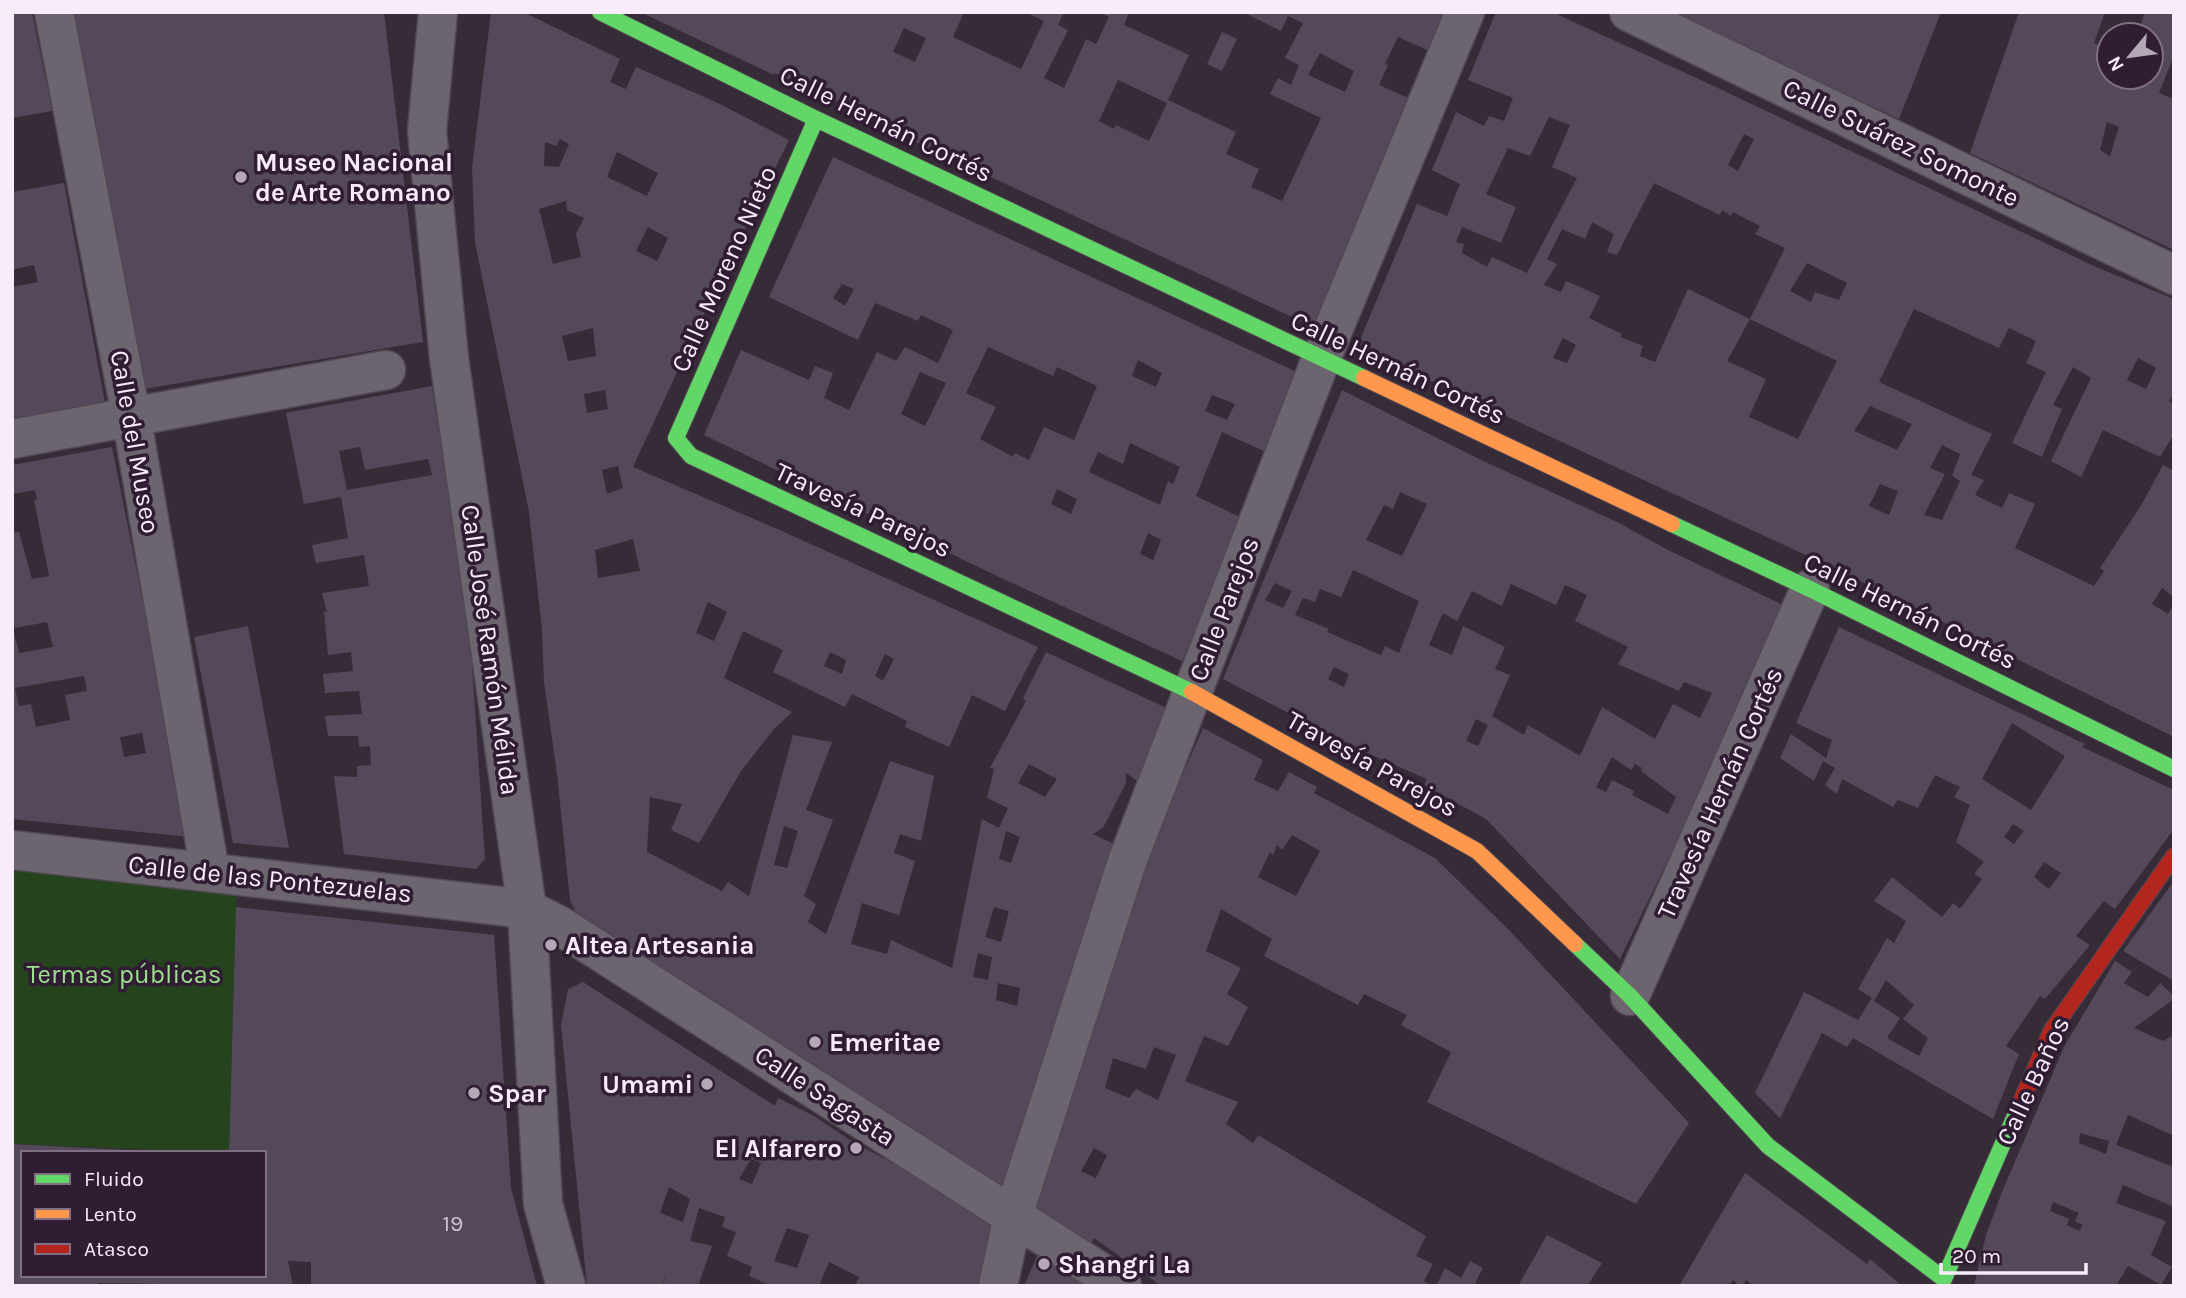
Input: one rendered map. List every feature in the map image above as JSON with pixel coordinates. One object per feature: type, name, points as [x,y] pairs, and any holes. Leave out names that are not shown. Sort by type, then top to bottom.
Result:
[{"type":"street","name":"Calle del Museo","points":[[54,12],[131,415],[210,872]]},
{"type":"street","name":"Calle José Ramón Mélida","points":[[438,12],[427,131],[449,358],[527,909],[543,1204],[566,1286]]},
{"type":"street","name":"Calle Hernán Cortés","points":[[600,12],[816,119],[1810,589],[2174,769]]},
{"type":"street","name":"Calle Parejos","points":[[998,1286],[1013,1216],[1127,862],[1321,359],[1465,12]]},
{"type":"street","name":"Calle Suárez Somonte","points":[[1629,12],[2174,275]]},
{"type":"street","name":"Calle Moreno Nieto","points":[[676,438],[816,119]]},
{"type":"street","points":[[12,439],[386,370]]},
{"type":"street","name":"Travesía Parejos","points":[[676,438],[691,456],[1192,692],[1477,851],[1630,996],[1768,1146],[1944,1282]]},
{"type":"street","name":"Travesía Hernán Cortés","points":[[1630,996],[1810,589]]},
{"type":"street","name":"Calle de las Pontezuelas","points":[[12,850],[527,909]]},
{"type":"street","name":"Calle Baños","points":[[1944,1282],[2052,1030],[2172,860]]},
{"type":"street","name":"Calle Sagasta","points":[[527,909],[562,927],[1122,1286]]},
{"type":"green space","name":"Termas públicas","points":[[12,850],[237,875],[229,1151],[12,1144]]},
{"type":"building","points":[[12,12],[32,12],[52,111],[12,118]]},
{"type":"building","name":"Museo Nacional de Arte Romano","points":[[41,12],[384,12],[423,342],[126,392]]},
{"type":"building","points":[[491,12],[523,12],[620,59],[610,82],[626,89],[636,67],[720,104],[789,140],[725,269],[633,467],[1038,647],[1005,711],[972,695],[949,747],[905,727],[907,721],[852,694],[845,707],[773,672],[783,650],[743,631],[724,678],[792,712],[774,729],[741,771],[699,843],[671,830],[682,804],[650,797],[647,852],[722,891],[728,882],[749,896],[793,735],[832,742],[806,810],[833,820],[804,896],[816,904],[808,922],[826,934],[890,761],[934,776],[921,841],[900,834],[894,853],[915,861],[899,915],[862,903],[851,944],[887,954],[891,940],[952,968],[982,819],[999,828],[1008,808],[987,798],[994,769],[990,768],[1026,701],[1023,698],[1046,652],[1175,712],[1143,785],[1126,773],[1126,783],[1103,828],[1093,834],[1116,845],[1006,1193],[576,913],[570,900],[544,682],[542,629],[529,512],[475,242],[472,168]],"holes":[[[560,139],[569,144],[559,167],[544,166],[545,142],[556,146]],[[617,152],[658,173],[647,196],[607,177]],[[566,201],[567,210],[584,218],[576,234],[581,257],[553,264],[539,209]],[[648,227],[668,238],[657,261],[636,251]],[[593,328],[596,356],[568,361],[562,336]],[[605,390],[608,409],[587,413],[584,394]],[[618,466],[623,488],[607,494],[602,470]],[[633,539],[640,571],[598,578],[595,550]],[[708,602],[727,612],[714,641],[696,633]],[[830,652],[846,660],[842,674],[824,666]],[[885,654],[894,659],[883,681],[875,676]],[[1029,764],[1057,779],[1045,797],[1018,783]],[[784,826],[798,831],[787,868],[774,865]],[[1006,831],[1020,837],[1011,863],[999,859]],[[994,907],[1009,911],[1001,942],[985,937]],[[978,953],[992,957],[988,980],[973,977]],[[998,983],[1020,988],[1017,1006],[996,1000]]]},
{"type":"building","points":[[640,12],[964,12],[953,37],[1021,69],[1044,21],[1025,12],[1064,12],[1058,25],[1068,30],[1044,78],[1064,88],[1086,39],[1096,44],[1109,17],[1098,12],[1129,12],[1124,25],[1189,55],[1168,100],[1236,132],[1226,154],[1259,169],[1251,187],[1282,201],[1321,118],[1270,94],[1278,78],[1291,85],[1299,65],[1285,58],[1303,23],[1288,16],[1281,31],[1243,12],[1448,12],[1432,52],[1398,37],[1385,64],[1388,65],[1379,85],[1413,100],[1320,330],[840,107],[841,103],[775,73],[774,75]],"holes":[[[904,28],[926,38],[915,62],[893,52]],[[1320,53],[1354,71],[1345,92],[1308,75]],[[1118,80],[1167,103],[1149,141],[1116,125],[1114,129],[1099,121]]]},
{"type":"building","points":[[1496,12],[1552,12],[2096,267],[2174,299],[2174,392],[2169,402],[2174,404],[2174,434],[2160,457],[2103,430],[2081,477],[2051,461],[2091,378],[2073,367],[2053,405],[2062,409],[2042,457],[2012,443],[2046,372],[2026,363],[2036,341],[2009,328],[1999,348],[1914,309],[1879,382],[1992,434],[1971,475],[1984,480],[1975,495],[2002,508],[2009,493],[2035,504],[2015,548],[2094,586],[2104,571],[2100,568],[2142,504],[2163,465],[2174,471],[2174,597],[2162,588],[2152,604],[2168,614],[2174,604],[2174,737],[1838,570],[1357,347],[1417,204],[1447,216],[1460,184],[1432,170],[1456,112],[1484,126],[1489,116],[1504,121],[1513,98],[1468,80]],"holes":[[[1549,117],[1570,125],[1552,167],[1577,178],[1527,273],[1492,257],[1487,267],[1462,253],[1464,244],[1456,242],[1462,227],[1501,243],[1516,207],[1486,194],[1508,148],[1530,156]],[[1744,134],[1754,139],[1738,171],[1728,165]],[[1654,183],[1720,215],[1722,210],[1731,216],[1733,212],[1760,226],[1755,234],[1785,248],[1750,319],[1688,289],[1655,362],[1640,356],[1643,346],[1620,337],[1622,334],[1589,318],[1600,296],[1566,281],[1561,292],[1544,285],[1557,264],[1547,259],[1562,229],[1585,239],[1592,222],[1614,234],[1607,252],[1617,255]],[[1807,263],[1847,283],[1839,300],[1815,292],[1811,302],[1790,291]],[[1750,319],[1837,361],[1798,439],[1749,417],[1766,379],[1727,361]],[[1563,338],[1576,345],[1567,363],[1553,358]],[[2138,358],[2156,368],[2146,389],[2127,380]],[[1870,406],[1912,424],[1897,450],[1854,431]],[[1942,445],[1960,454],[1952,476],[1960,481],[1942,520],[1924,515],[1945,474],[1930,468]],[[1880,484],[1898,491],[1889,515],[1869,506]]]},
{"type":"building","points":[[1669,12],[1904,13],[1941,12],[1899,119]]},
{"type":"building","points":[[2019,12],[2105,12],[2102,21],[2095,21],[2095,91],[2160,91],[2159,93],[2174,99],[2174,250],[1970,153]],"holes":[[[2107,122],[2119,127],[2110,156],[2100,150]]]},
{"type":"building","points":[[2145,12],[2168,12],[2174,15],[2174,55],[2165,78],[2165,21],[2142,21]]},
{"type":"building","points":[[1222,32],[1237,39],[1222,71],[1207,64]]},
{"type":"building","points":[[833,157],[1299,373],[1268,453],[1222,432],[1196,496],[1244,519],[1182,661],[997,576],[704,435],[741,350],[809,380],[815,366],[833,373],[824,398],[849,410],[877,352],[896,361],[905,347],[938,363],[953,330],[921,315],[918,321],[875,303],[858,340],[769,297]],"holes":[[[842,284],[854,289],[845,306],[833,298]],[[988,347],[1053,376],[1057,367],[1097,386],[1074,440],[1044,427],[1029,460],[1015,453],[1013,457],[980,439],[996,407],[966,393]],[[1138,360],[1162,373],[1156,387],[1132,376]],[[920,372],[946,383],[925,426],[901,414]],[[1212,395],[1235,404],[1227,420],[1205,411]],[[1130,443],[1180,467],[1173,484],[1168,481],[1160,505],[1089,472],[1098,452],[1123,464]],[[1057,489],[1077,499],[1071,514],[1051,504]],[[1148,533],[1161,540],[1153,560],[1140,554]]]},
{"type":"building","points":[[64,183],[105,403],[12,418],[12,287],[38,282],[34,265],[12,270],[12,192]]},
{"type":"building","points":[[432,386],[470,635],[485,859],[476,869],[344,854],[334,776],[357,777],[357,766],[371,765],[370,746],[359,747],[358,736],[328,736],[325,716],[362,714],[359,691],[325,693],[323,674],[353,671],[351,652],[328,655],[324,611],[327,612],[322,593],[369,586],[364,555],[316,563],[312,545],[348,538],[341,497],[304,504],[286,413]],"holes":[[[360,447],[365,470],[428,459],[432,475],[347,490],[339,451]]]},
{"type":"building","points":[[1342,390],[1785,606],[1710,773],[1620,959],[1486,819],[1424,785],[1427,779],[1360,750],[1223,679]],"holes":[[[1400,492],[1427,504],[1402,556],[1366,540],[1384,505],[1393,509]],[[1353,570],[1419,601],[1399,653],[1385,646],[1381,655],[1295,615],[1303,598],[1315,602],[1320,589],[1341,597]],[[1275,583],[1292,591],[1283,608],[1265,600]],[[1511,584],[1556,605],[1565,585],[1587,595],[1575,621],[1628,647],[1618,664],[1679,691],[1684,682],[1712,693],[1700,718],[1673,704],[1655,739],[1602,707],[1580,756],[1528,725],[1524,735],[1492,716],[1510,675],[1495,669],[1505,647],[1463,626],[1452,655],[1429,645],[1443,613],[1457,621],[1472,591],[1502,606]],[[1334,667],[1349,674],[1344,687],[1328,679]],[[1476,719],[1488,725],[1478,746],[1466,741]],[[1612,757],[1631,770],[1635,764],[1642,768],[1641,771],[1676,797],[1668,814],[1632,795],[1634,791],[1612,780],[1606,792],[1596,787]]]},
{"type":"building","points":[[112,447],[190,837],[12,819],[12,624],[19,653],[53,647],[47,622],[15,628],[12,618],[12,533],[19,532],[32,579],[49,576],[34,500],[37,499],[35,490],[13,494],[12,465]],"holes":[[[84,676],[87,691],[65,695],[70,720],[36,727],[31,704],[19,706],[15,688]],[[142,733],[146,753],[124,757],[120,737]]]},
{"type":"building","points":[[248,626],[289,848],[233,843],[194,637]]},
{"type":"building","points":[[1839,627],[2085,744],[2082,747],[2174,790],[2174,829],[2115,909],[2104,901],[2076,936],[2090,945],[2045,999],[2040,996],[2006,1046],[2019,1054],[1993,1119],[1853,1038],[1847,1047],[1822,1033],[1780,1118],[1755,1093],[1804,992],[1858,1020],[1872,998],[1858,989],[1887,938],[1894,943],[1906,921],[1874,901],[1892,877],[1942,917],[1953,903],[1960,909],[1982,879],[1974,874],[1984,862],[1956,842],[1970,805],[1954,797],[1960,787],[1935,775],[1918,808],[1898,800],[1893,807],[1842,779],[1837,794],[1825,785],[1835,768],[1823,761],[1814,781],[1780,758],[1791,734],[1826,758],[1832,740],[1796,723]],"holes":[[[2012,723],[2065,756],[2031,810],[1982,779]],[[2013,824],[2024,831],[2014,844],[2004,837]],[[2044,862],[2061,873],[2049,889],[2034,877]],[[1886,980],[1914,1005],[1903,1019],[1928,1038],[1919,1056],[1887,1038],[1900,1018],[1874,1001]]]},
{"type":"building","points":[[1203,728],[1263,760],[1254,780],[1278,791],[1289,772],[1317,787],[1314,793],[1435,858],[1509,930],[1689,1123],[1636,1204],[1427,1102],[1451,1052],[1401,1025],[1407,1015],[1364,994],[1358,1005],[1264,956],[1272,939],[1221,909],[1206,951],[1241,968],[1227,994],[1248,1007],[1228,1046],[1204,1036],[1185,1081],[1238,1102],[1226,1124],[1253,1143],[1258,1135],[1426,1236],[1416,1256],[1433,1264],[1424,1281],[1432,1286],[1161,1286],[1094,1238],[1090,1245],[1029,1213],[1100,993],[1160,826]],"holes":[[[1292,835],[1320,851],[1296,896],[1258,877],[1270,852],[1273,855],[1277,845],[1282,850]],[[1154,1047],[1176,1055],[1158,1100],[1136,1089],[1129,1098],[1105,1088],[1113,1058],[1146,1069]],[[1094,1148],[1107,1155],[1096,1178],[1081,1171]]]},
{"type":"building","points":[[2174,881],[2174,981],[2123,951]]},
{"type":"building","points":[[236,907],[494,935],[511,1188],[537,1286],[311,1286],[311,1262],[288,1261],[293,1286],[98,1283],[98,1286],[12,1286],[12,1144],[147,1151],[21,1151],[21,1277],[266,1277],[266,1151],[229,1151]]},
{"type":"building","points":[[2115,961],[2132,972],[2124,983],[2148,997],[2160,983],[2174,996],[2174,999],[2134,1028],[2163,1041],[2174,1035],[2174,1069],[2171,1074],[2174,1076],[2174,1136],[2128,1115],[2116,1145],[2174,1167],[2174,1207],[2123,1185],[2116,1203],[2166,1221],[2151,1255],[2172,1267],[2161,1285],[2128,1266],[2116,1286],[1974,1286],[1986,1235],[2002,1192],[2064,1047]],"holes":[[[2080,1133],[2109,1141],[2106,1154],[2079,1143]],[[2053,1202],[2079,1213],[2075,1221],[2083,1225],[2079,1231],[2067,1225],[2069,1219],[2050,1211]]]},
{"type":"building","points":[[583,982],[775,1106],[778,1098],[814,1116],[850,1140],[997,1224],[979,1286],[855,1286],[859,1277],[829,1262],[819,1286],[771,1286],[749,1276],[752,1267],[727,1256],[736,1232],[722,1227],[725,1217],[699,1208],[690,1241],[712,1246],[698,1286],[663,1286],[667,1272],[662,1286],[587,1286],[561,1025],[568,989]],"holes":[[[751,1159],[761,1163],[752,1184],[739,1179]],[[669,1187],[690,1199],[683,1222],[660,1213]],[[787,1228],[809,1235],[797,1268],[774,1261]]]},
{"type":"building","points":[[1745,1173],[1867,1264],[1870,1259],[1902,1286],[1754,1286],[1746,1280],[1740,1286],[1733,1280],[1728,1286],[1679,1286]]},
{"type":"building","points":[[1547,1235],[1602,1263],[1587,1286],[1518,1286]]},
{"type":"building","points":[[1038,1254],[1085,1286],[1024,1286]]},
{"type":"building","points":[[1470,1261],[1483,1268],[1475,1283],[1480,1286],[1436,1286],[1445,1268],[1461,1278]]},
{"type":"traffic: fast","points":[[600,12],[816,119],[1364,378]]},
{"type":"traffic: fast","points":[[816,119],[676,438],[691,456],[1192,692]]},
{"type":"traffic: fast","points":[[1672,524],[1810,589],[2174,769]]},
{"type":"traffic: fast","points":[[1575,944],[1630,996],[1768,1146],[1944,1279],[2021,1102]]},
{"type":"traffic: slow","points":[[1364,378],[1672,524]]},
{"type":"traffic: slow","points":[[1192,692],[1477,851],[1575,944]]},
{"type":"traffic: jam","points":[[2021,1102],[2052,1030],[2174,856]]},
{"type":"place","name":"Museo Nacional de Arte Romano","points":[[241,177]]},
{"type":"place","name":"Altea Artesania","points":[[551,945]]},
{"type":"place","name":"Emeritae","points":[[815,1042]]},
{"type":"place","name":"Umami","points":[[707,1084]]},
{"type":"place","name":"Spar","points":[[474,1093]]},
{"type":"place","name":"El Alfarero","points":[[856,1148]]},
{"type":"place","name":"Shangri La","points":[[1044,1264]]}]
